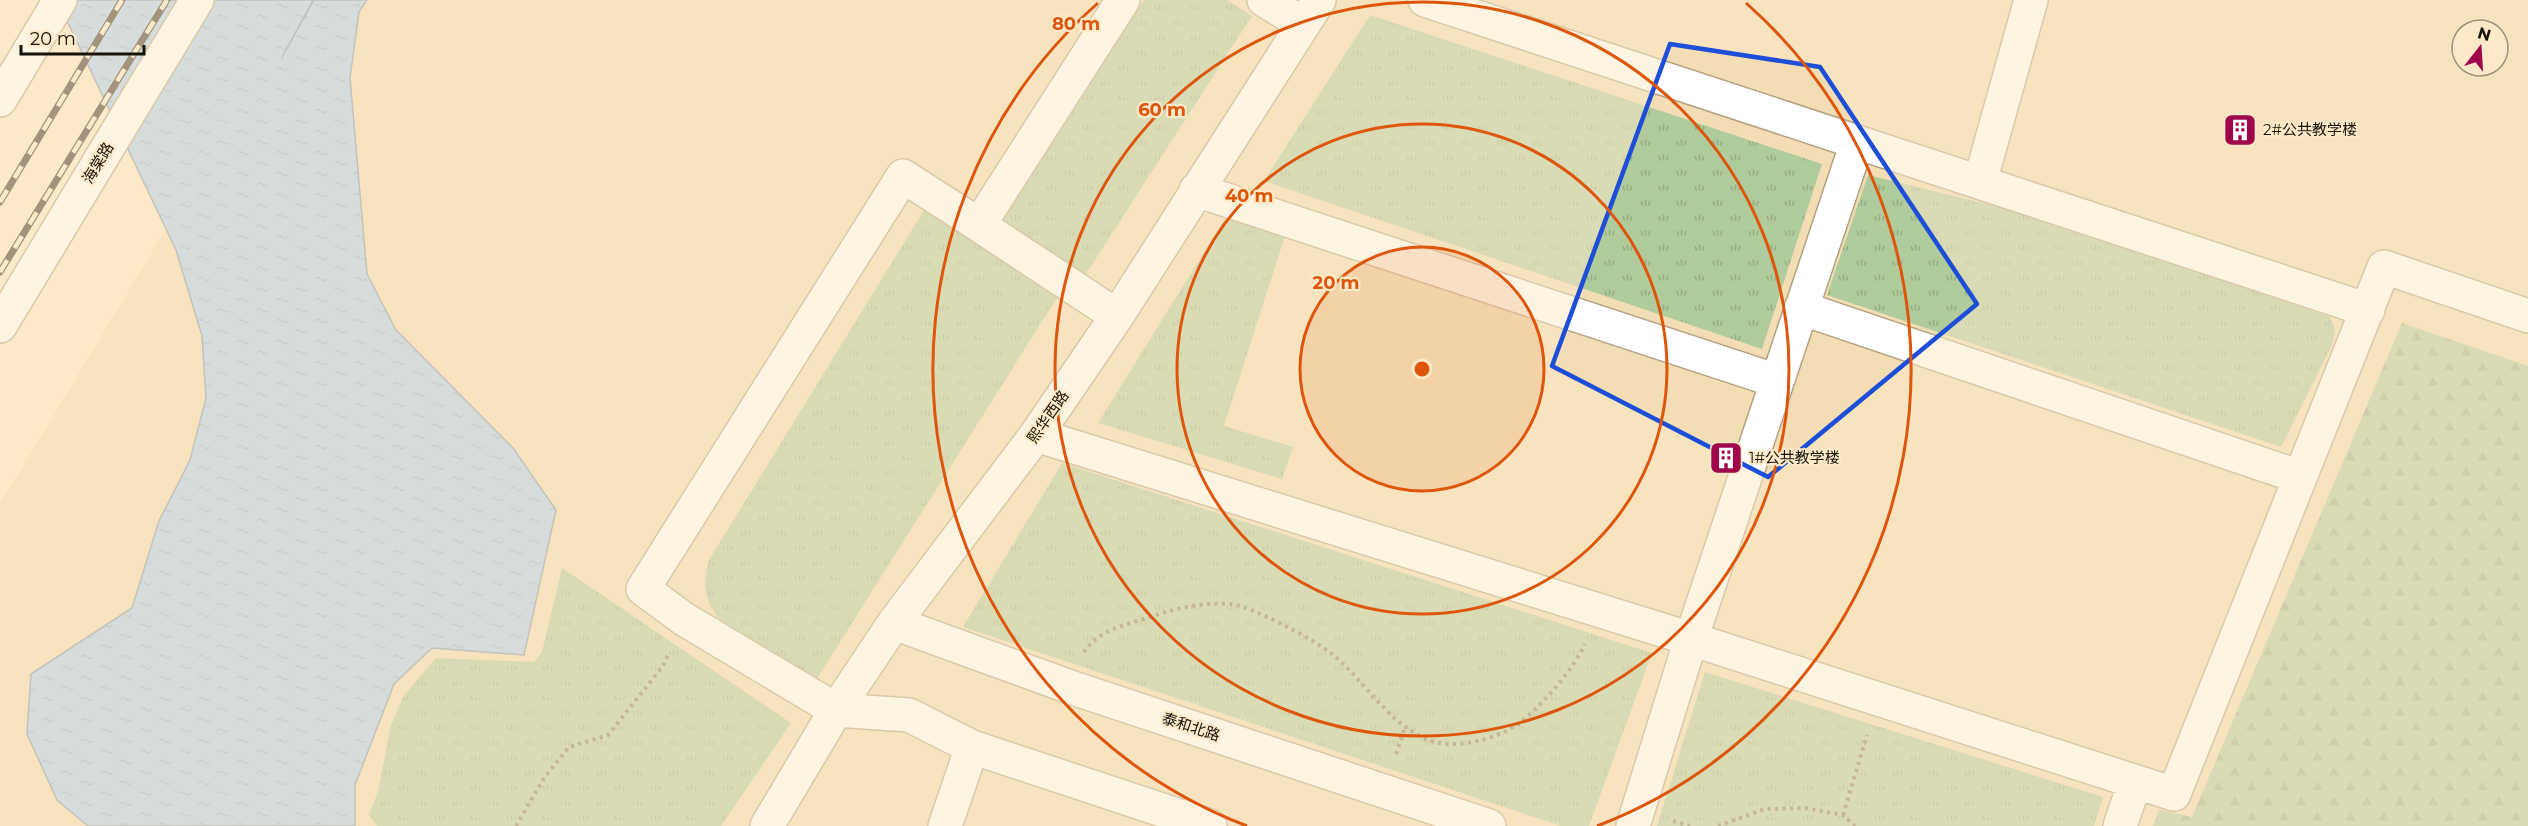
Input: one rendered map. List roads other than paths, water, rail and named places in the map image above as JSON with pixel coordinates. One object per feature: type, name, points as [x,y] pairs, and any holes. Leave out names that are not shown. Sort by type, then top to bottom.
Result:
[{"type":"street","points":[[0,100],[60,0]]},
{"type":"street","name":"海棠路","points":[[0,326],[197,0]]},
{"type":"street","points":[[979,225],[1123,0]]},
{"type":"street","points":[[1264,0],[1311,12]]},
{"type":"street","points":[[1425,0],[2368,310]]},
{"type":"street","points":[[1980,182],[2031,0]]},
{"type":"street","name":"熙华西路","points":[[767,826],[836,710],[894,623],[1036,435],[1117,316],[1311,12]]},
{"type":"street","points":[[1633,826],[1691,639],[1857,143]]},
{"type":"street","points":[[1117,316],[903,176],[643,589],[684,619],[836,710],[909,715],[972,747],[1210,826]]},
{"type":"street","points":[[1196,190],[1777,381]]},
{"type":"street","points":[[1036,435],[1691,639],[2174,794],[2384,267],[2528,316]]},
{"type":"street","points":[[1801,308],[2300,477]]},
{"type":"street","name":"泰和北路","points":[[894,623],[1073,688],[1489,826]]},
{"type":"street","points":[[945,826],[972,747]]},
{"type":"street","points":[[2120,826],[2135,782]]},
{"type":"water","points":[[57,0],[313,0],[281,59],[314,0],[367,0],[359,12],[350,78],[367,274],[396,330],[513,448],[556,510],[524,655],[432,648],[394,684],[355,785],[355,826],[88,826],[57,800],[27,734],[31,674],[132,608],[159,521],[190,460],[206,398],[202,336],[176,250]]},
{"type":"railway","points":[[0,202],[122,0]]},
{"type":"railway","points":[[0,272],[167,0]]},
{"type":"place","name":"2#公共教学楼","points":[[2240,130]]},
{"type":"place","name":"1#公共教学楼","points":[[1726,458]]}]
